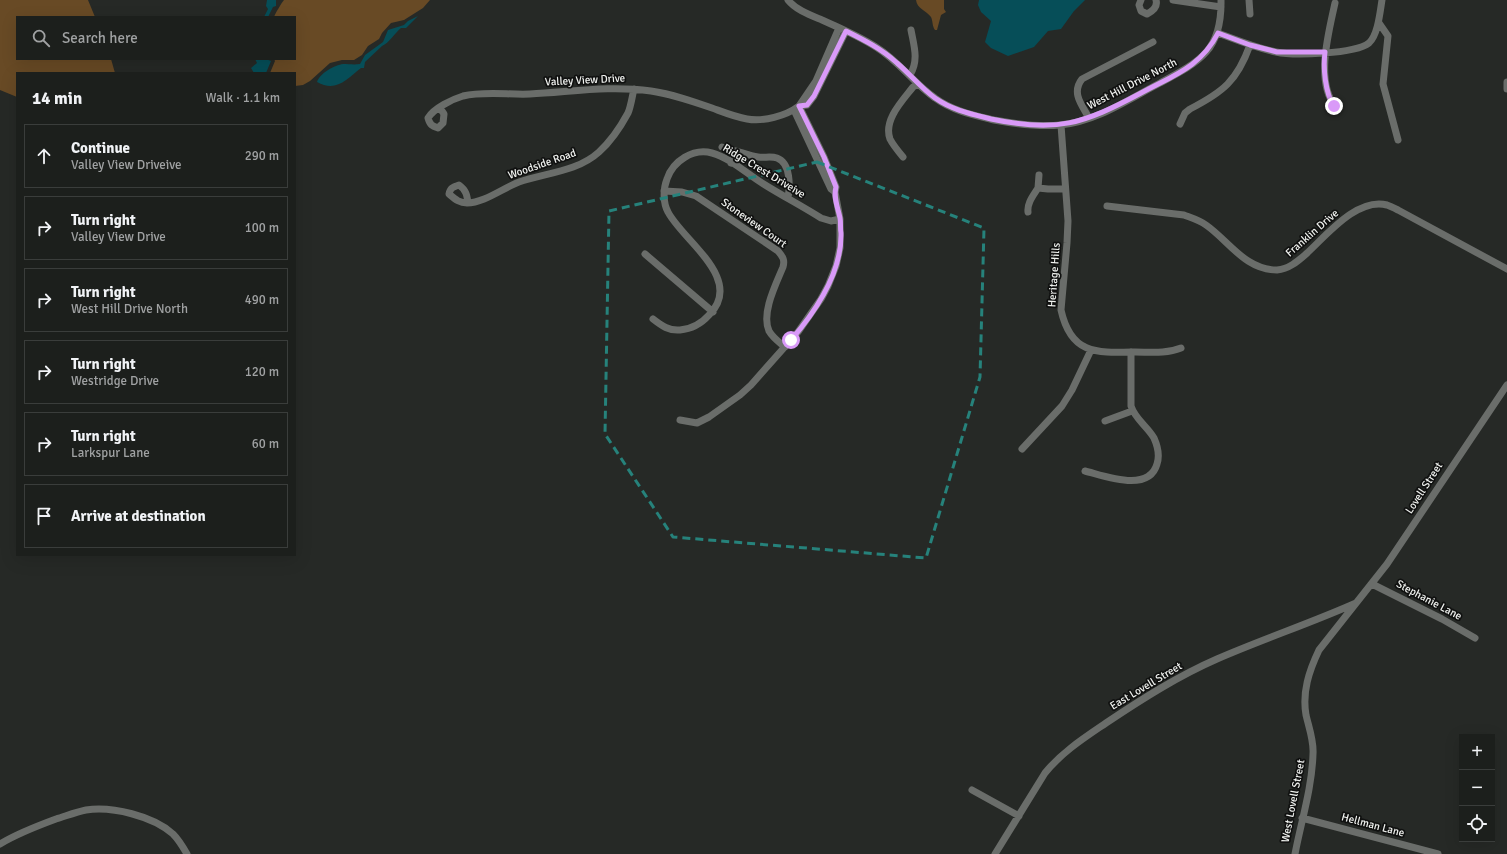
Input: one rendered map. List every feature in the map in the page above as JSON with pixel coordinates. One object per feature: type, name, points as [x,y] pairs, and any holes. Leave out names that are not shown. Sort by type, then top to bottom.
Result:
[{"type":"street","points":[[1141,0],[1139,6],[1141,11],[1147,14],[1152,12],[1155,8],[1156,0]]},
{"type":"street","points":[[1173,0],[1221,4],[1221,19],[1218,33],[1250,45],[1277,52],[1337,52],[1360,48],[1370,42],[1379,23],[1382,0]]},
{"type":"street","points":[[1249,0],[1250,14]]},
{"type":"street","name":"West Hill Drive North","points":[[792,1],[804,12],[871,44],[888,55],[918,84],[942,103],[964,113],[1022,124],[1042,126],[1061,125],[1089,118],[1105,112],[1191,66],[1207,52],[1218,33]]},
{"type":"street","points":[[1334,106],[1327,92],[1324,60],[1335,3]]},
{"type":"street","points":[[1379,23],[1388,36],[1383,84],[1398,140]]},
{"type":"street","points":[[680,420],[697,423],[709,417],[734,400],[751,385],[798,332],[828,286],[836,266],[840,248],[840,219],[835,192],[836,187],[796,108],[816,81],[842,30]]},
{"type":"street","points":[[910,76],[916,62],[911,30]]},
{"type":"street","points":[[1089,118],[1077,92],[1078,84],[1082,79],[1153,42]]},
{"type":"street","points":[[1180,124],[1185,113],[1223,90],[1236,76],[1245,60],[1250,45]]},
{"type":"street","points":[[1507,82],[1507,89]]},
{"type":"street","points":[[903,157],[893,144],[890,137],[889,126],[892,117],[913,86],[918,84]]},
{"type":"street","name":"Valley View Drive","points":[[440,108],[449,101],[464,96],[529,94],[615,88],[634,89],[674,95],[748,119],[773,117],[796,108]]},
{"type":"street","name":"Woodside Road","points":[[468,203],[478,201],[519,182],[569,168],[586,161],[599,153],[628,113],[634,89]]},
{"type":"street","name":"Heritage Hills","points":[[1061,125],[1068,221],[1061,310],[1068,330],[1084,347],[1091,350],[1109,353],[1170,352],[1181,348]]},
{"type":"street","points":[[722,147],[758,157],[778,158],[783,162],[788,174],[790,184],[788,198]]},
{"type":"street","points":[[731,163],[736,151]]},
{"type":"street","name":"Ridge Crest Driveive","points":[[713,312],[719,298],[719,281],[712,266],[681,230],[668,212],[665,204],[664,191],[666,180],[670,171],[677,163],[686,157],[702,152],[712,153],[826,220],[831,221],[840,219]]},
{"type":"street","points":[[1028,212],[1030,200],[1038,188],[1038,175]]},
{"type":"street","points":[[1038,188],[1065,189]]},
{"type":"street","name":"Stoneview Court","points":[[664,191],[682,192],[696,196],[778,251],[783,256],[783,267],[767,312],[768,326],[774,338],[784,347]]},
{"type":"street","name":"Franklin Drive","points":[[1107,206],[1184,215],[1196,219],[1207,226],[1239,255],[1264,268],[1277,270],[1288,267],[1300,260],[1338,223],[1355,210],[1376,204],[1386,205],[1507,269]]},
{"type":"street","points":[[646,254],[713,312],[703,322],[690,329],[680,330],[664,328],[653,319]]},
{"type":"street","points":[[1022,449],[1062,406],[1072,390],[1091,350]]},
{"type":"street","points":[[1086,471],[1135,481],[1146,479],[1156,468],[1159,459],[1159,450],[1153,437],[1132,410],[1130,395],[1131,352]]},
{"type":"street","name":"Lovell Street","points":[[1358,602],[1417,520],[1507,385]]},
{"type":"street","points":[[1105,421],[1132,410]]},
{"type":"street","name":"Stephanie Lane","points":[[1372,584],[1442,618],[1476,638]]},
{"type":"street","name":"East Lovell Street","points":[[995,854],[1039,782],[1054,762],[1081,740],[1180,677],[1217,659],[1358,602]]},
{"type":"street","name":"West Lovell Street","points":[[1295,854],[1313,756],[1313,744],[1305,703],[1307,679],[1319,650],[1358,602]]},
{"type":"street","points":[[972,790],[1019,816]]},
{"type":"street","points":[[0,844],[26,830],[71,814],[85,810],[106,809],[127,812],[162,827],[176,838],[187,854]]},
{"type":"street","name":"Hellman Lane","points":[[1302,818],[1419,852],[1438,854]]},
{"type":"highlighted area","points":[[817,162],[984,228],[980,377],[926,558],[673,537],[605,434],[609,211]]},
{"type":"shaded area","points":[[0,0],[88,0],[95,16],[16,16],[16,60],[111,60],[115,72],[16,72],[16,97],[0,90]]},
{"type":"shaded area","points":[[284,0],[430,0],[423,8],[404,20],[391,23],[379,39],[368,46],[362,55],[354,60],[342,60],[330,63],[310,81],[303,85],[296,86],[296,72],[270,72],[274,60],[296,60],[296,16],[275,16]]},
{"type":"shaded area","points":[[916,0],[944,0],[944,9],[946,12],[941,15],[937,30],[934,28],[931,17],[918,5]]},
{"type":"water","points":[[267,0],[276,0],[276,6],[273,7],[268,16],[264,16],[268,9],[266,6]]},
{"type":"water","points":[[979,0],[1085,0],[1074,11],[1061,29],[1048,31],[1034,47],[1008,56],[991,48],[985,42],[991,21],[981,12],[978,5]]},
{"type":"water","points":[[418,16],[406,28],[401,28],[387,43],[365,62],[364,68],[361,68],[346,80],[330,86],[317,82],[324,73],[336,66],[343,64],[360,64],[365,55],[383,42],[388,30],[404,25],[408,21]]},
{"type":"water","points":[[256,60],[271,61],[266,72],[253,72],[251,68],[257,63]]},
{"type":"route","points":[[791,340],[821,299],[828,286],[836,266],[841,238],[840,219],[835,192],[836,187],[824,157],[799,106],[807,105],[814,96],[846,31],[888,55],[918,84],[942,103],[964,113],[1022,124],[1042,126],[1061,125],[1073,123],[1105,112],[1191,66],[1207,52],[1218,33],[1250,45],[1277,52],[1325,52],[1324,60],[1327,92],[1334,106]]}]
